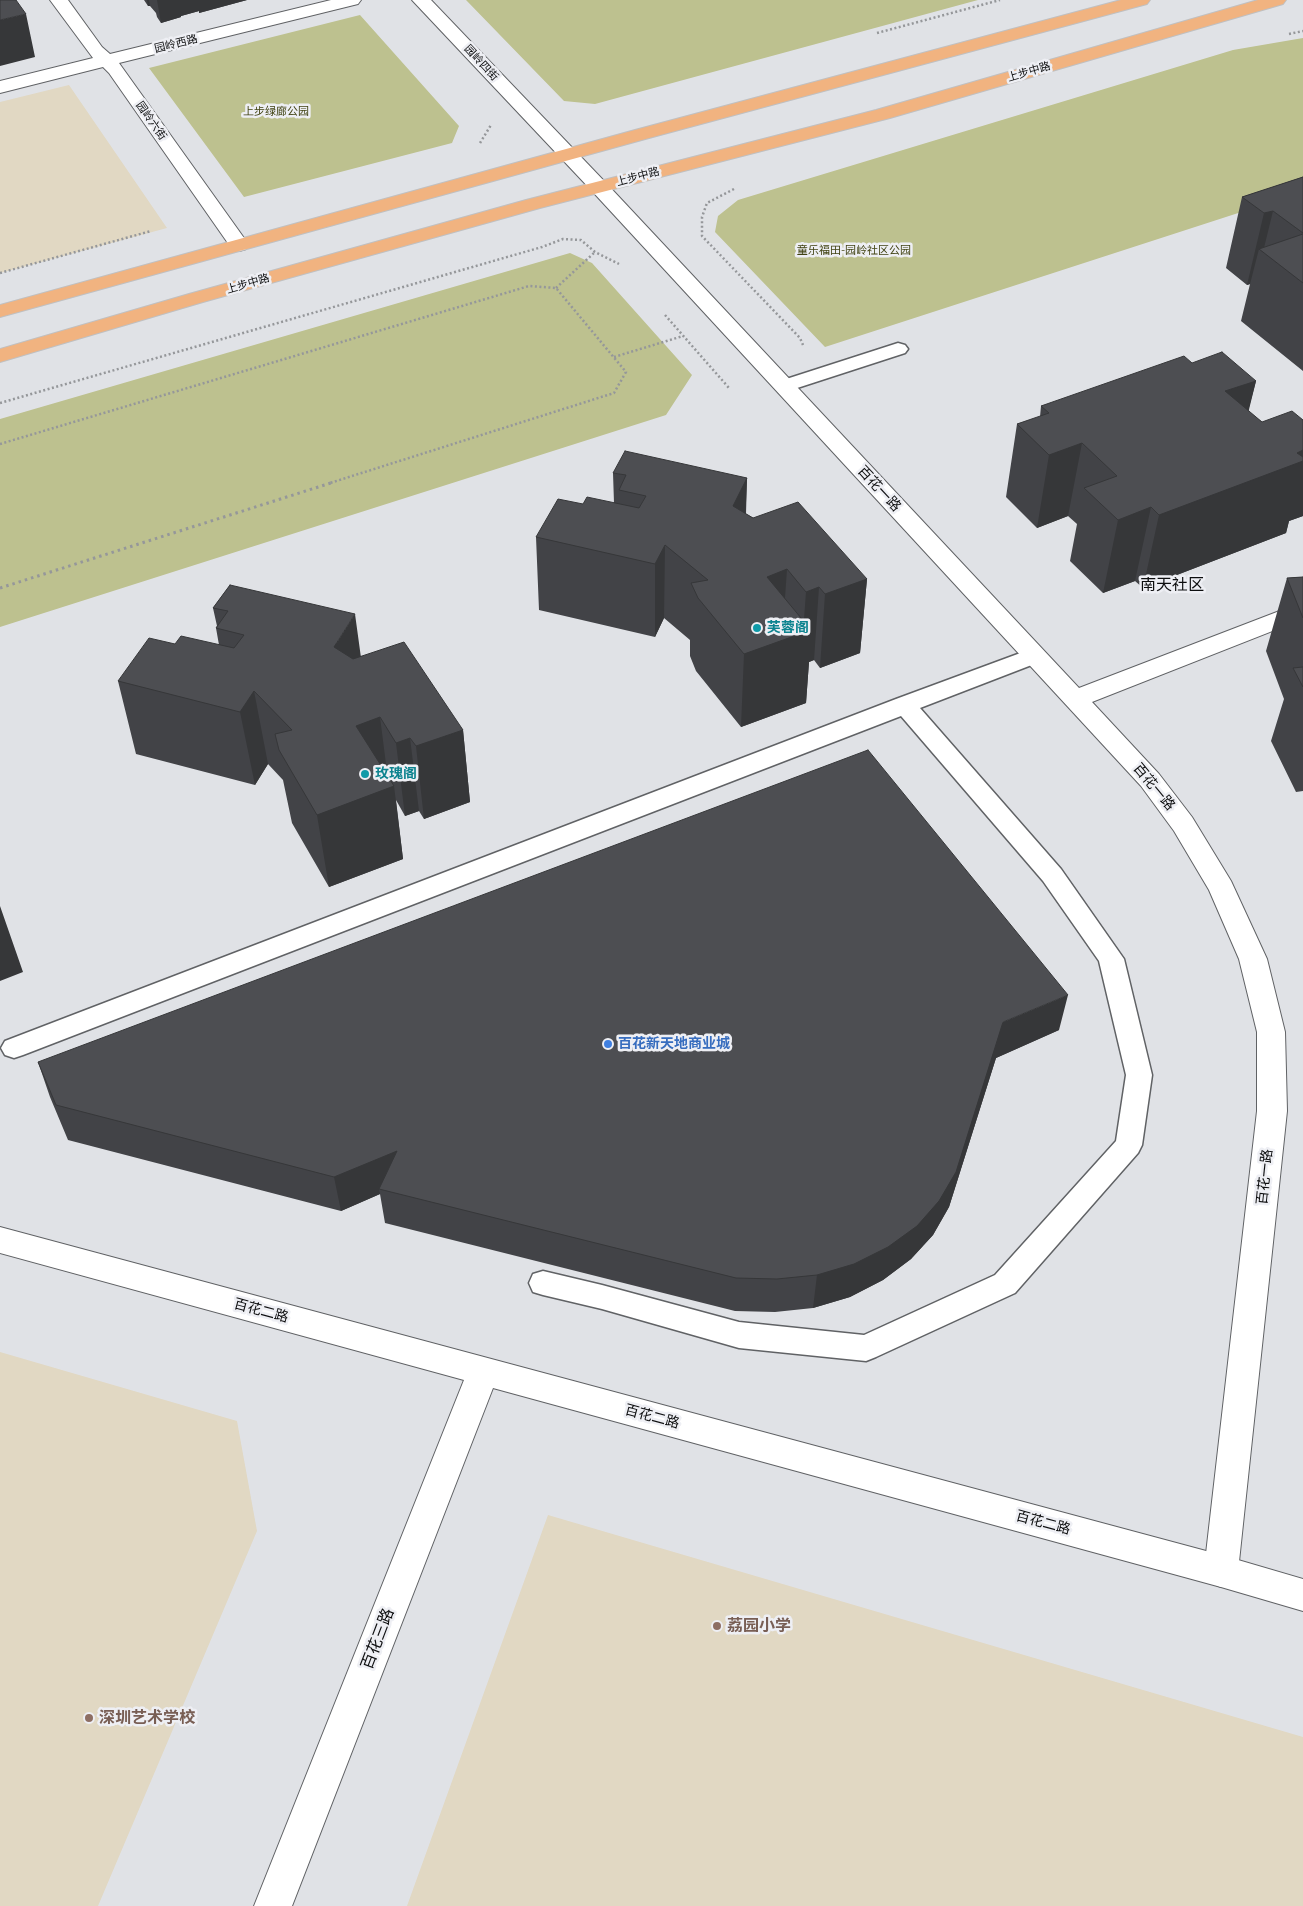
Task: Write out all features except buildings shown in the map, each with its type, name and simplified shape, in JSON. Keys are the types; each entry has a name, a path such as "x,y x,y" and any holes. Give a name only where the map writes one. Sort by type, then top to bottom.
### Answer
{"main road":[{"path":"0,311 1141,0"},
{"name":"上步中路","path":"0,356 196,298 599,187 883,114 1277,0"}],"street":[{"name":"园岭六街","path":"59,0 96,51 115,69 239,245"},
{"name":"园岭西路","path":"0,87 352,0"},
{"name":"园岭四街","path":"421,0 568,155"},
{"name":"百花一路","path":"568,155 1150,780 1184,824 1217,880 1253,959 1270,1032 1272,1111 1221,1571"},
{"path":"1075,699 1303,610"},
{"name":"百花二路","path":"0,1240 1221,1571 1303,1595"},
{"name":"百花三路","path":"273,1906 483,1372"}],"lane":[{"path":"784,386 898,349"},
{"path":"14,1048 1034,656"},
{"path":"542,1283 602,1297 739,1335 866,1348 1005,1284 1129,1145 1139,1075 1111,959 1052,875 904,705"}],"path":[{"path":"707,203 702,217 702,236 800,338 804,348"},
{"path":"0,273 158,230"},
{"path":"0,403 542,247 563,239 581,240 595,252 620,265"},
{"path":"556,288 595,252"},
{"path":"0,444 529,286 556,288 626,372 614,393 0,588"},
{"path":"664,314 729,388"},
{"path":"614,357 683,336"}],"shaded area":[{"path":"69,85 167,228 0,273 0,102"},
{"name":"深圳艺术学校","path":"0,1352 237,1421 257,1531 98,1906 0,1906"},
{"name":"荔园小学","path":"548,1515 1303,1737 1303,1906 407,1906"}],"green space":[{"path":"466,0 978,0 595,104 564,101"},
{"name":"上步绿廊公园","path":"360,15 459,126 452,143 244,197 149,68"},
{"name":"童乐福田-园岭社区公园","path":"1303,38 1303,192 825,347 715,232 718,216 738,200 1233,50"},
{"path":"570,253 592,263 692,375 666,415 0,627 0,419"}],"place":[{"name":"芙蓉阁","path":"757,628"},
{"name":"玫瑰阁","path":"365,774"},
{"name":"百花新天地商业城","path":"608,1044"},
{"name":"荔园小学","path":"717,1626"},
{"name":"深圳艺术学校","path":"89,1718"}],"district":[{"name":"南天社区","path":"1172,585"}]}
